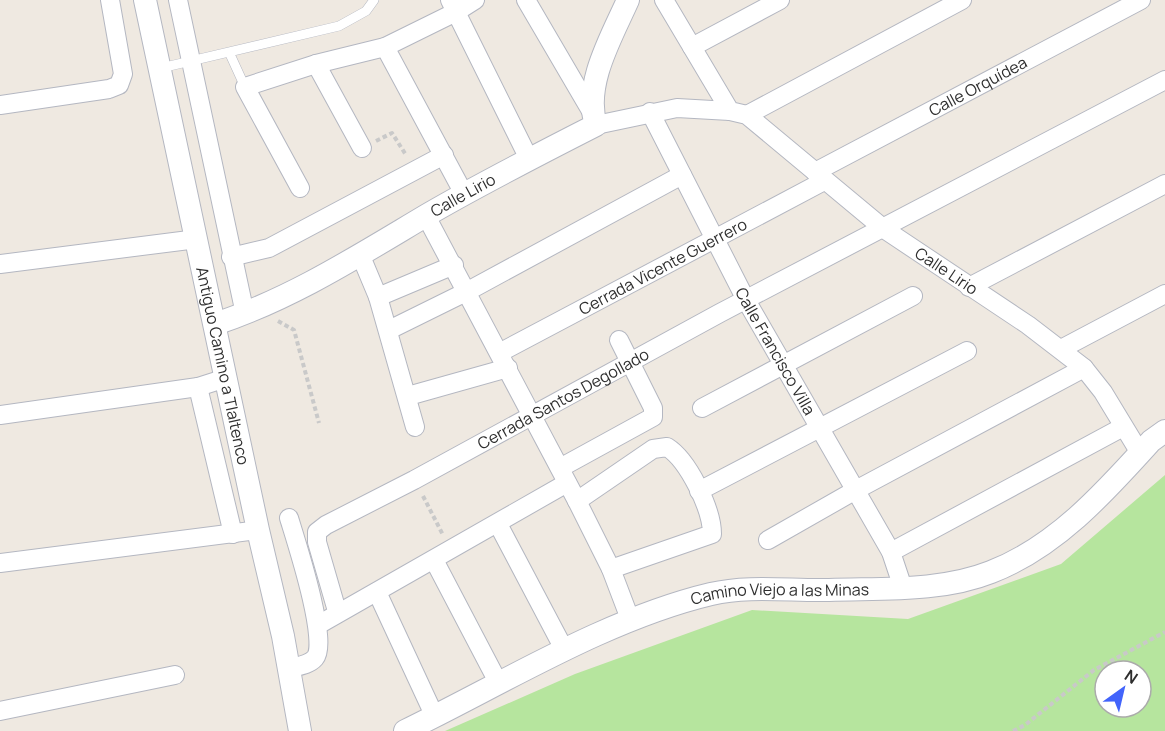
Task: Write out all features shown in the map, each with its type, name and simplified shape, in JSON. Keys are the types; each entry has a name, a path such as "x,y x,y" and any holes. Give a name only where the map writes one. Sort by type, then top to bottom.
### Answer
{"street":[{"path":"0,105 109,89 119,85 123,75 110,0"},
{"name":"Antiguo Camino a Tlaltenco","path":"145,0 258,530 290,668 300,731"},
{"path":"178,0 245,314"},
{"path":"300,188 245,87 316,64 385,47 453,6 475,0"},
{"path":"525,0 594,118"},
{"path":"594,118 593,92 599,71 628,0"},
{"name":"Calle Lirio","path":"664,0 692,47 738,113 884,230 1061,349 1084,368 1103,392 1140,453"},
{"path":"692,47 780,0"},
{"path":"738,113 962,0"},
{"name":"Calle Orquídea","path":"819,177 1141,0"},
{"path":"453,6 529,159"},
{"path":"385,47 464,194"},
{"path":"316,64 362,148"},
{"name":"Cerrada Santos Degollado","path":"337,611 317,542 317,532 326,525 414,480 746,300 884,230 1165,80"},
{"name":"Calle Lirio","path":"215,324 245,314 304,287 529,159 594,118 677,108 738,113"},
{"name":"Calle Francisco Villa","path":"650,112 746,300 891,552 903,588"},
{"path":"231,257 269,248 444,155"},
{"path":"389,330 468,291 682,175"},
{"name":"Cerrada Vicente Guerrero","path":"408,396 504,360 819,177"},
{"path":"969,287 1165,184"},
{"path":"426,216 468,291 577,501 611,569 630,619"},
{"path":"0,264 197,239"},
{"path":"360,254 389,330 415,427"},
{"path":"378,297 454,265"},
{"path":"1061,349 1165,294"},
{"path":"702,408 913,296"},
{"path":"318,625 337,611 377,592 498,524 563,476 653,417 653,408 632,361 619,340"},
{"path":"699,491 967,351"},
{"path":"768,540 854,491 1084,368"},
{"path":"0,415 198,387 226,378"},
{"path":"198,387 233,534"},
{"path":"891,552 1123,427"},
{"name":"Camino Viejo a las Minas","path":"405,731 630,619 712,594 750,589 903,588 947,583 990,572 1031,551 1071,523 1165,431"},
{"path":"577,501 653,449 667,447 677,453 699,491 712,522 712,534 611,569"},
{"path":"289,518 318,625 320,644 317,657 308,663 290,668"},
{"path":"498,524 565,651"},
{"path":"0,563 258,530"},
{"path":"434,560 499,684"},
{"path":"377,592 435,717"},
{"path":"0,711 175,675"}],"lane":[{"path":"161,68 339,26 366,11 374,0"},
{"path":"229,52 245,87"}],"path":[{"path":"362,148 392,133 416,169"},
{"path":"245,314 280,321 294,330 319,423"},
{"path":"414,480 451,551"},
{"path":"1013,731 1025,725 1094,670 1165,632"}],"green space":[{"path":"1165,475 1165,731 445,731 575,674 752,610 908,619 1061,564"}]}
